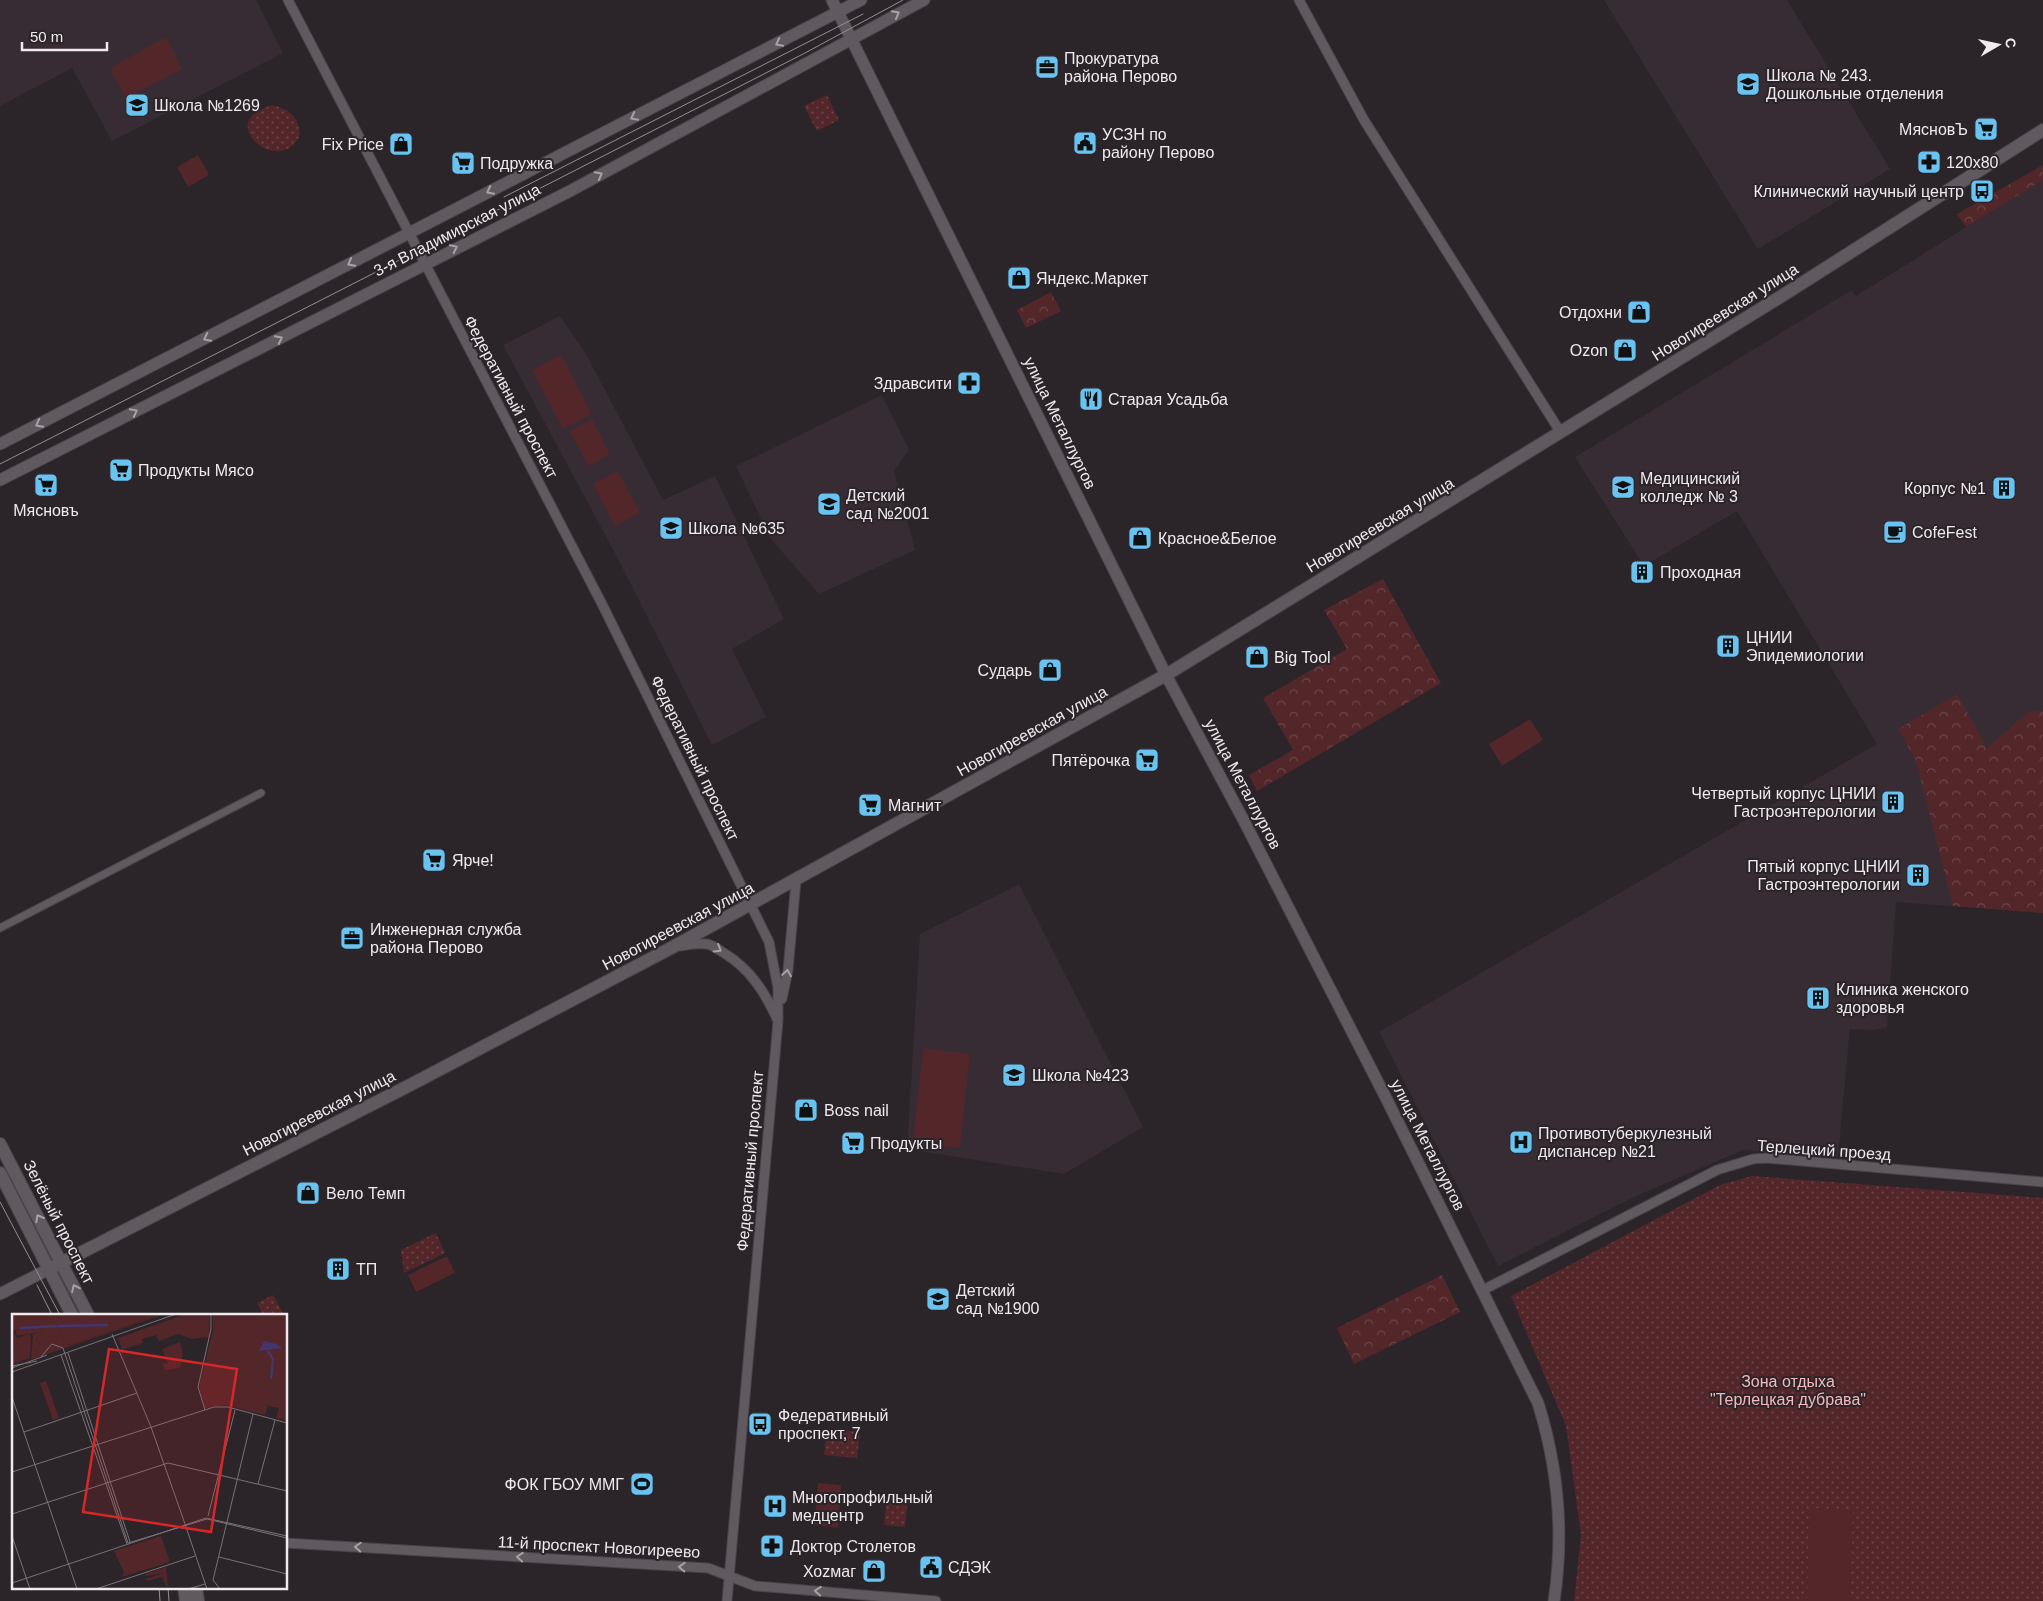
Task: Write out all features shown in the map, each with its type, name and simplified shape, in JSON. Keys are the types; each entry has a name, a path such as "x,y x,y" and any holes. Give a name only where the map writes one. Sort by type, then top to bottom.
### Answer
{"main road":[{"name":"Новогиреевская улица","path":"48,1269 412,1084 752,905 1166,675 1560,433 2043,130"},
{"name":"Зелёный проспект","path":"0,1144 88,1314"},
{"name":"Зелёный проспект","path":"0,1173 71,1314"},
{"path":"184,1588 186,1601"},
{"path":"196,1588 198,1601"}],"street":[{"name":"Федеративный проспект","path":"288,0 602,604 769,942 778,988 778,1021 727,1601"},
{"name":"улица Металлургов","path":"832,0 1166,675 1244,821 1483,1290 1538,1404 1550,1445 1555,1479 1559,1564 1554,1601"},
{"name":"3-я Владимирская улица","path":"0,444 861,0"},
{"name":"3-я Владимирская улица","path":"0,480 595,177 924,0"},
{"path":"1299,0 1364,120 1560,433"},
{"path":"0,928 261,793"},
{"path":"778,1021 788,970 796,881"},
{"path":"671,948 694,943 710,944 729,956 747,970 767,996 778,1021"},
{"name":"Терлецкий проезд","path":"1483,1290 1717,1170 1753,1159 1850,1164 2043,1182"},
{"name":"Новогиреевская улица","path":"0,1294 48,1269"},
{"name":"11-й проспект Новогиреево","path":"288,1543 708,1568 755,1586 936,1601"}],"shaded area":[{"name":"Школа №1269","path":"0,0 256,0 283,53 112,141 72,68 0,106"},
{"name":"Школа № 243. Дошкольные отделения","path":"1604,0 1787,0 1890,169 1758,249"},
{"path":"2043,179 2043,913 1896,902 1887,1027 1875,1030 1850,1029 1838,1157 1743,1150 1634,1197 1498,1266 1379,1032 1877,744 1737,511 1644,566 1575,457 1852,290 1856,296"},
{"name":"Школа №635","path":"560,316 585,352 663,500 715,476 784,619 732,649 766,717 712,745 616,555 503,345"},
{"name":"Детский сад №2001","path":"882,395 909,450 894,471 915,550 819,594 770,538 736,466"},
{"name":"Школа №423","path":"1019,884 1143,1127 1064,1174 907,1149 920,934"}],"green space":[{"path":"166,37 182,69 126,98 110,68"},
{"path":"827,95 839,120 817,131 804,106"},
{"path":"271,105 288,111 298,124 299,137 291,147 281,151 261,146 248,131 248,122 254,114"},
{"path":"198,155 209,175 188,187 177,167"},
{"path":"2043,165 2043,180 1966,227 1957,214"},
{"path":"1051,292 1061,311 1026,328 1017,310"},
{"path":"561,355 592,414 563,429 532,370"},
{"path":"592,419 610,454 588,466 570,431"},
{"path":"618,471 640,513 615,526 593,484"},
{"path":"1383,579 1441,683 1257,791 1249,775 1293,750 1263,698 1347,649 1324,610"},
{"path":"1957,694 1987,748 2028,712 2043,711 2043,913 1953,906 1916,761 1898,729"},
{"path":"1530,719 1543,740 1502,766 1489,744"},
{"path":"923,1048 970,1054 960,1148 913,1143"},
{"name":"Зона отдыха \"Терлецкая дубрава\"","path":"1752,1176 2043,1198 2043,1601 1574,1601 1581,1534 1566,1426 1511,1296 1720,1185"},
{"path":"436,1233 445,1253 404,1273 401,1250"},
{"path":"447,1256 455,1273 416,1292 408,1275"},
{"path":"1442,1275 1460,1312 1354,1364 1337,1328"},
{"path":"273,1295 283,1314 262,1314 257,1303"},
{"path":"827,1429 860,1432 857,1458 824,1455"},
{"path":"818,1483 841,1485 838,1528 814,1525"},
{"path":"887,1495 908,1497 905,1527 884,1525"},
{"path":"1809,1508 1853,1510 1850,1601 1807,1601"}],"tram line":[{"path":"0,464 805,53 903,0"},
{"path":"504,197 863,14"},
{"path":"0,1202 59,1314"},
{"path":"37,1285 52,1314"},
{"path":"159,1588 160,1601"},
{"path":"168,1588 169,1601"}],"place":[{"name":"Прокуратура района Перово","path":"1047,67"},
{"name":"Школа № 243. Дошкольные отделения","path":"1748,84"},
{"name":"Школа №1269","path":"137,105"},
{"name":"МясновЪ","path":"1986,129"},
{"name":"УСЗН по району Перово","path":"1085,143"},
{"name":"Fix Price","path":"401,144"},
{"name":"120x80","path":"1929,162"},
{"name":"Подружка","path":"463,163"},
{"name":"Клинический научный центр","path":"1982,191"},
{"name":"Яндекс.Маркет","path":"1019,278"},
{"name":"Отдохни","path":"1639,312"},
{"name":"Ozon","path":"1625,350"},
{"name":"Здравсити","path":"969,383"},
{"name":"Старая Усадьба","path":"1091,399"},
{"name":"Продукты Мясо","path":"121,470"},
{"name":"Мясновъ","path":"46,485"},
{"name":"Медицинский колледж № 3","path":"1623,487"},
{"name":"Корпус №1","path":"2004,488"},
{"name":"Детский сад №2001","path":"829,504"},
{"name":"Школа №635","path":"671,528"},
{"name":"CofeFest","path":"1895,532"},
{"name":"Красное&Белое","path":"1140,538"},
{"name":"Проходная","path":"1642,572"},
{"name":"ЦНИИ Эпидемиологии","path":"1728,646"},
{"name":"Big Tool","path":"1257,657"},
{"name":"Сударь","path":"1050,670"},
{"name":"Пятёрочка","path":"1147,760"},
{"name":"Четвертый корпус ЦНИИ Гастроэнтерологии","path":"1893,802"},
{"name":"Магнит","path":"870,805"},
{"name":"Ярче!","path":"434,860"},
{"name":"Пятый корпус ЦНИИ Гастроэнтерологии","path":"1918,875"},
{"name":"Инженерная служба района Перово","path":"352,938"},
{"name":"Клиника женского здоровья","path":"1818,998"},
{"name":"Школа №423","path":"1014,1075"},
{"name":"Boss nail","path":"806,1110"},
{"name":"Противотуберкулезный диспансер №21","path":"1521,1142"},
{"name":"Продукты","path":"853,1143"},
{"name":"Вело Темп","path":"308,1193"},
{"name":"ТП","path":"338,1269"},
{"name":"Детский сад №1900","path":"938,1299"},
{"name":"Федеративный проспект, 7","path":"760,1424"},
{"name":"ФОК ГБОУ ММГ","path":"642,1484"},
{"name":"Многопрофильный медцентр","path":"775,1506"},
{"name":"Доктор Столетов","path":"772,1546"},
{"name":"СДЭК","path":"931,1567"},
{"name":"Хоzмаг","path":"874,1571"}]}
